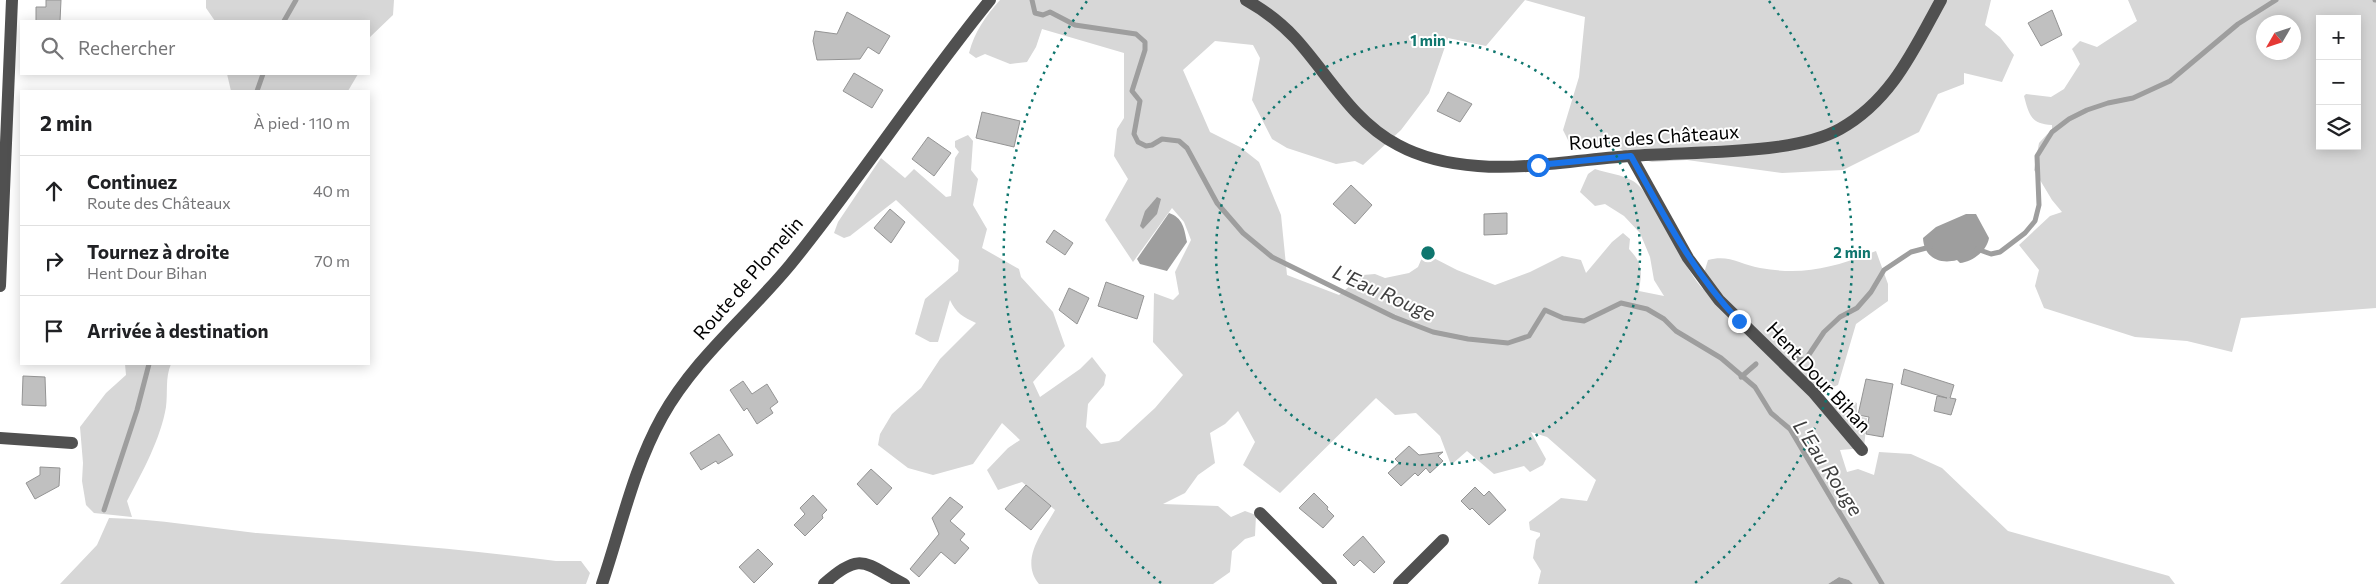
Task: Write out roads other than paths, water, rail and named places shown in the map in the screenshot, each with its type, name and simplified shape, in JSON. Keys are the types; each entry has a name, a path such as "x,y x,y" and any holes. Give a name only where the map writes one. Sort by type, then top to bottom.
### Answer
{"street":[{"path":"0,286 4,56 12,0"},
{"name":"Route de Plomelin","path":"602,584 636,476 652,436 676,393 706,354 791,263 990,0"},
{"name":"Route des Châteaux","path":"1246,0 1275,19 1293,36 1331,84 1370,126 1390,141 1421,156 1460,164 1500,167 1762,148 1797,143 1838,130 1858,118 1881,99 1912,54 1941,0"},
{"name":"Hent Dour Bihan","path":"1631,156 1688,258 1719,300 1813,392 1862,450"},
{"path":"0,438 72,443"},
{"path":"1260,513 1331,584"},
{"path":"1399,584 1443,540"},
{"path":"824,584 843,568 861,563 874,565 904,584"}],"waterway":[{"path":"285,20 296,0"},
{"name":"L'Eau Rouge","path":"1032,0 1035,13 1043,15 1050,12 1075,25 1136,34 1145,42 1145,50 1132,91 1140,101 1134,134 1138,142 1146,146 1162,139 1179,141 1187,148 1217,203 1243,233 1272,257 1394,317 1433,332 1468,339 1508,343 1529,336 1545,310 1563,318 1584,321 1621,303 1647,309 1664,319 1676,331 1721,358 1755,387 1771,413 1790,429 1882,584"},
{"path":"1977,249 1991,254 2000,252 2025,233 2035,221 2039,205 2037,156 2052,132 2069,119 2087,110 2133,98 2170,81 2238,24 2276,0"},
{"path":"257,90 263,75"},
{"path":"1790,346 1798,360 1806,359 1824,332 1840,317 1857,308 1871,292 1884,270 1911,252 1930,247"},
{"path":"1741,377 1756,364"},
{"path":"104,510 137,410 149,365"}]}
